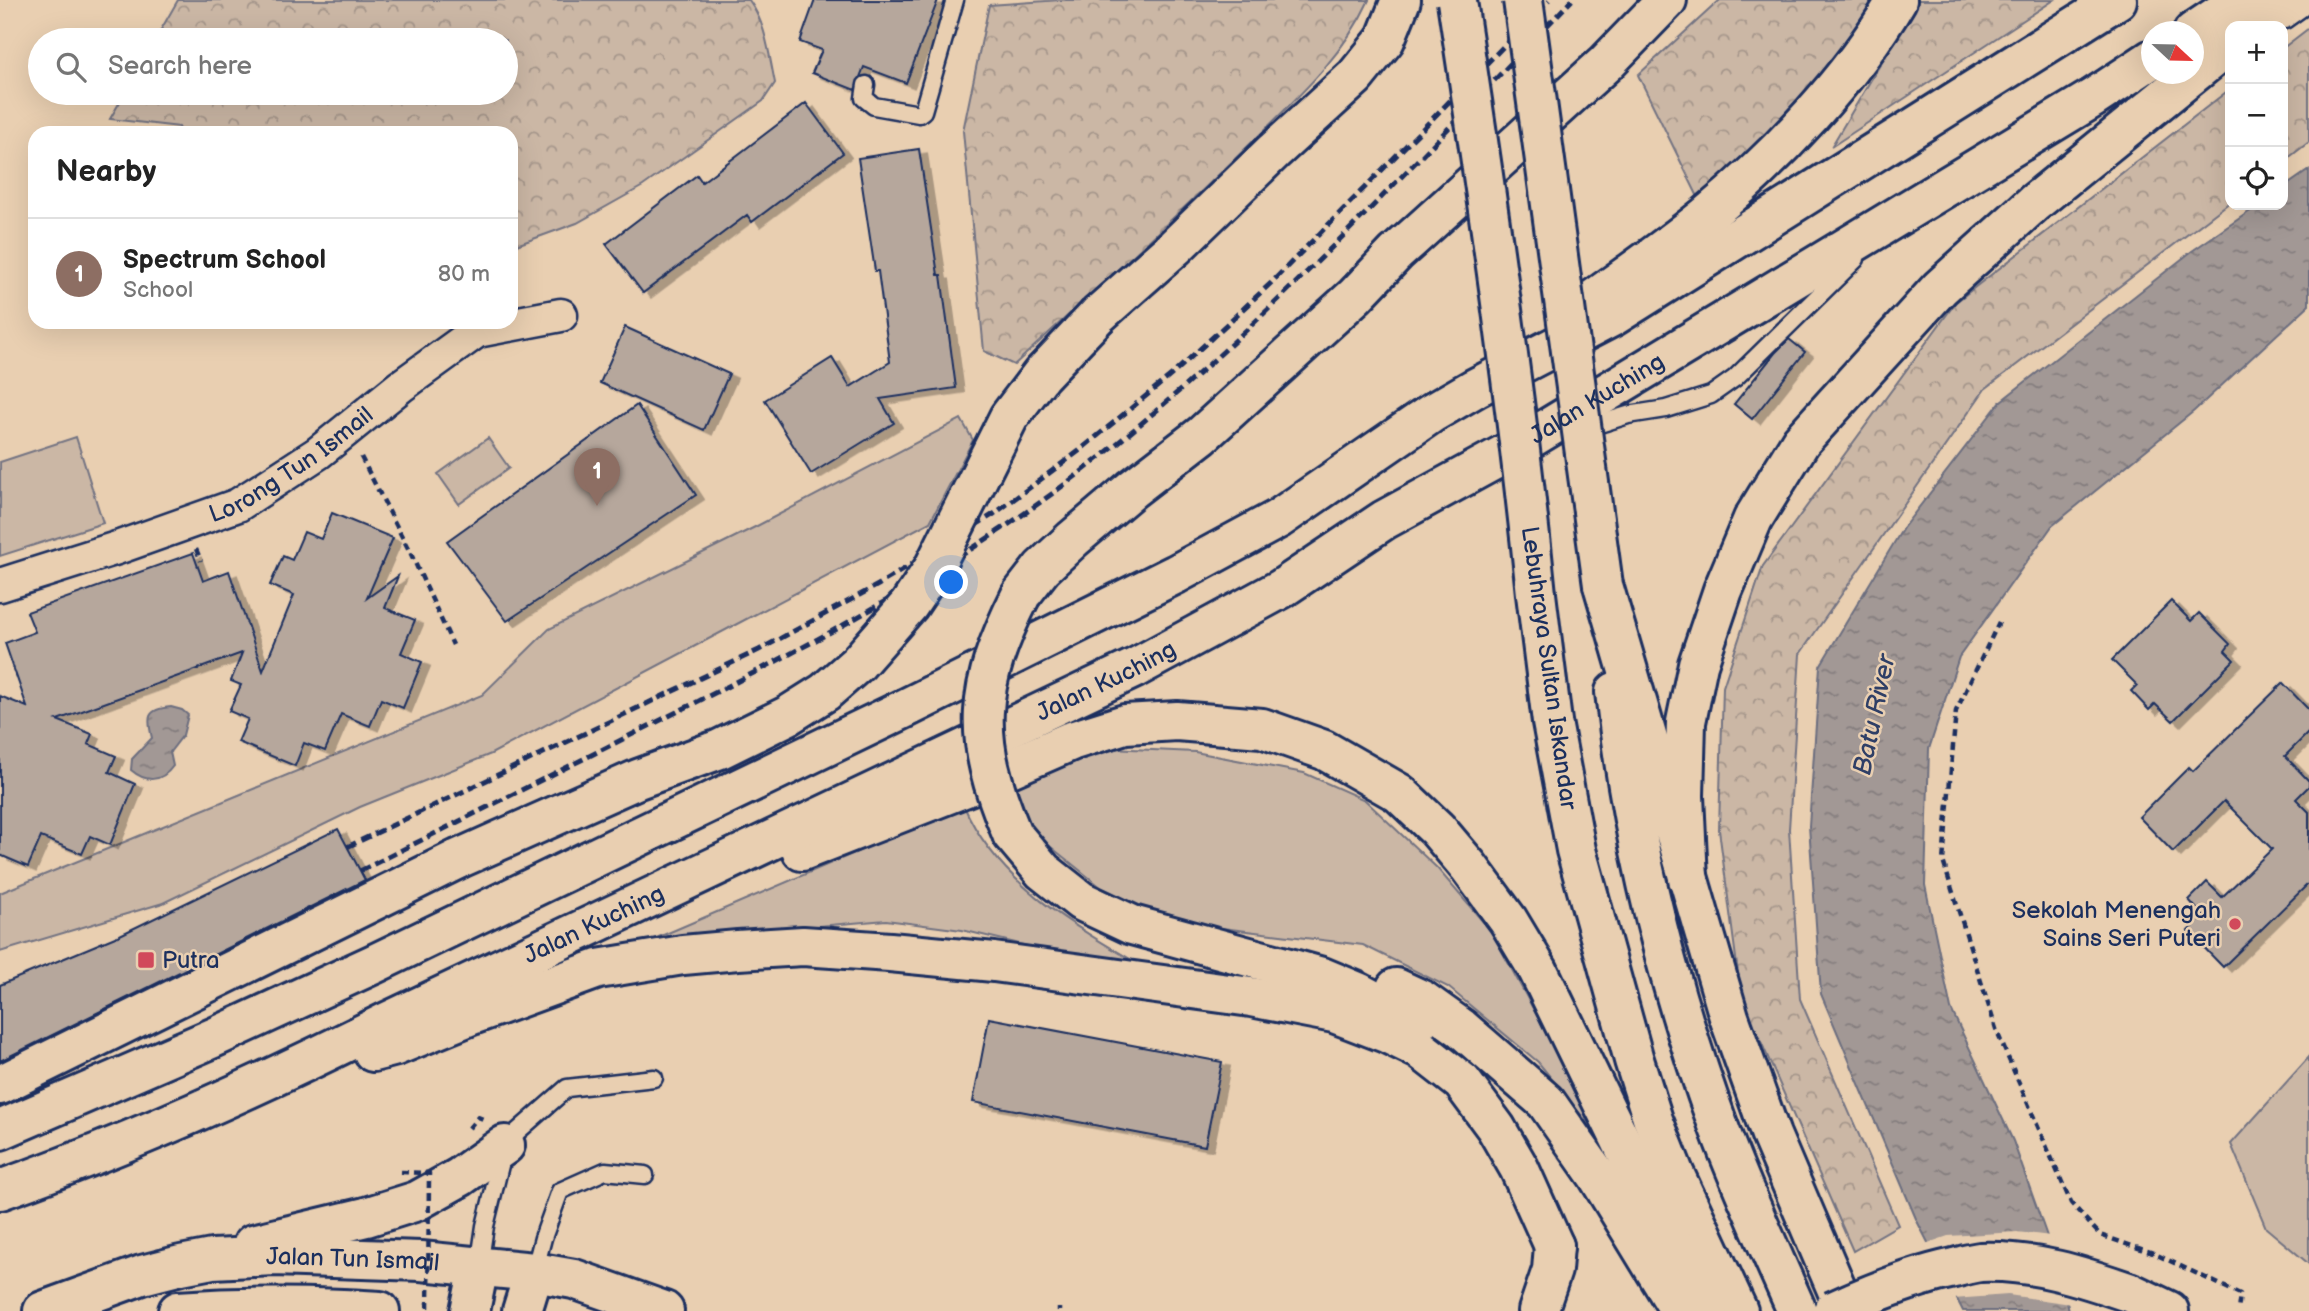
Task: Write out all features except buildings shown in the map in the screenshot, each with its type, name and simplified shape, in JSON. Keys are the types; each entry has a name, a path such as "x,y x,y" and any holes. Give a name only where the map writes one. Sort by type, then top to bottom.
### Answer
{"main road":[{"path":"0,1085 458,859 639,779 720,749 787,716 825,692 858,663 909,605 933,569 1009,417 1041,375 1098,316 1355,77 1385,40 1401,0"},
{"name":"Lebuhraya Sultan Iskandar","path":"1457,0 1522,454 1552,722 1576,850 1653,1120 1738,1311"},
{"path":"1523,0 1630,803 1672,982 1718,1124 1746,1196 1797,1311"},
{"path":"1538,1311 1552,1270 1554,1246 1556,1216 1547,1179 1532,1137 1478,1069 1432,1033 1358,992 1322,977 1132,925 1082,901 1043,871 1012,834 997,799 984,743 983,703 993,659 1021,595 1041,568 1251,391 1355,296 1396,253 1606,63 1667,0"},
{"path":"1475,388 1706,215 1746,179 1776,151 1832,90 1877,34 1897,0"},
{"path":"0,1130 213,1038 387,958 1176,575 1278,519 1432,413 1612,317 2117,0"},
{"path":"2204,25 2241,0"},
{"path":"2258,21 2284,0"},
{"path":"1688,879 1684,796 1686,722 1698,664 1723,590 1753,519 1801,441 1940,288 2034,203 2225,48"},
{"name":"Jalan Kuching","path":"0,1190 80,1162 276,1078 387,1022 1135,668 1281,589 1384,520 1505,454 2093,98 2141,66"},
{"path":"1603,585 1729,1017 1762,1109 1846,1311"},
{"path":"577,932 612,930 971,785 1071,741 1125,724 1177,721 1262,728 1324,750 1399,793 1437,829 1469,867 1508,920 1538,970 1647,1194 1708,1311"},
{"path":"276,1078 396,1046 472,1015 598,970 683,955 803,946 994,962 1251,997 1334,1013 1386,1032 1421,1050 1462,1082 1496,1128 1520,1168 1554,1246"},
{"path":"1210,947 1292,957 1339,967 1422,1000 1461,1028 1546,1102 1597,1175 1680,1311"},
{"path":"185,1290 262,1240 366,1217 417,1201 460,1177 505,1144"},
{"name":"Jalan Tun Ismail","path":"185,1290 274,1256 421,1261 534,1272 574,1279 664,1311"},
{"path":"1833,1311 1889,1287 1978,1262 2046,1267 2075,1274 2131,1293 2169,1311"},
{"path":"470,1311 479,1267"},
{"path":"522,1311 534,1272"},
{"name":"Jalan Tun Ismail","path":"43,1311 142,1275 233,1309 322,1308 380,1311"}],"street":[{"name":"Lorong Tun Ismail","path":"518,323 561,315"},
{"name":"Lorong Tun Ismail","path":"0,585 219,514 256,495 318,453 401,386 477,331 488,329"}],"lane":[{"path":"866,85 864,98 874,106 919,114 923,111 955,0"},
{"path":"2283,21 2309,3"},
{"path":"2126,130 2225,61"},
{"path":"1505,454 1628,415 1666,409 1711,395 1735,378 1903,213"},
{"path":"479,1267 485,1226 505,1144 567,1088 654,1078"},
{"path":"534,1272 560,1191 605,1171 645,1175"}],"path":[{"path":"343,433 360,455 384,500 453,645"},
{"path":"1998,622 1956,711 1943,860 1997,1032 2071,1203 2100,1235 2152,1254 2240,1294 2238,1311"},
{"path":"401,1172 429,1173 429,1311"}],"green space":[{"path":"178,0 749,0 763,29 775,83 763,101 643,186 577,223 518,244 518,126 170,126 110,119 118,105 518,105 518,28 162,28"},
{"path":"1060,0 1369,0 1344,43 1313,81 1187,205 1014,365 984,351 963,131 989,5"},
{"path":"1720,0 1874,0 1872,7 1794,108 1701,203 1638,75"},
{"path":"1915,0 2054,0 1831,147 1881,63"},
{"path":"2309,28 2309,142 2288,158 2288,84 2288,44"},
{"path":"2225,93 2225,206 1985,389 1800,654 1789,829 1800,999 1898,1225 1853,1251 1741,996 1719,830 1723,687 1763,566 1956,302"},
{"path":"961,419 973,440 930,522 491,754 360,807 163,903 0,952 0,893 482,695 549,629 757,526"},
{"path":"76,437 103,523 0,556 0,462"},
{"path":"488,438 509,468 459,504 438,474"},
{"path":"1110,748 1195,752 1304,773 1365,800 1437,868 1491,931 1609,1149 1538,1062 1448,987 1363,945 1172,922 1102,888 1041,839 1004,790 1061,754"},
{"path":"964,806 979,834 1019,882 1070,922 1151,971 1073,957 962,930 886,920 752,932 626,951"},
{"path":"2309,1057 2309,1264 2266,1228 2231,1144"}],"water":[{"name":"Batu River","path":"2309,170 2309,305 2194,411 2052,526 1959,657 1929,749 1925,885 1951,1009 2013,1141 2059,1270 2069,1311 1963,1311 1917,1221 1821,994 1809,826 1820,666 1903,528 2001,401 2192,251 2252,210 2288,210 2288,185"},
{"path":"171,707 188,715 183,735 170,752 173,766 158,778 142,777 131,770 132,759 152,738 149,720 153,712"}],"pier":[{"path":"2017,1232 2051,1236 2071,1304 2008,1295 1953,1299 1925,1244 1948,1236"}],"railway":[{"path":"347,847 759,650 878,585 994,514 1079,451 1175,372 1271,283 1549,0"},
{"path":"360,871 721,690 833,630 943,567 1049,496 1099,458 1224,351 1343,236 1572,0"}],"place":[{"name":"Spectrum School","path":"597,506"},
{"name":"Sekolah Menengah Sains Seri Puteri","path":"2235,924"},
{"name":"Putra","path":"146,960"}]}
